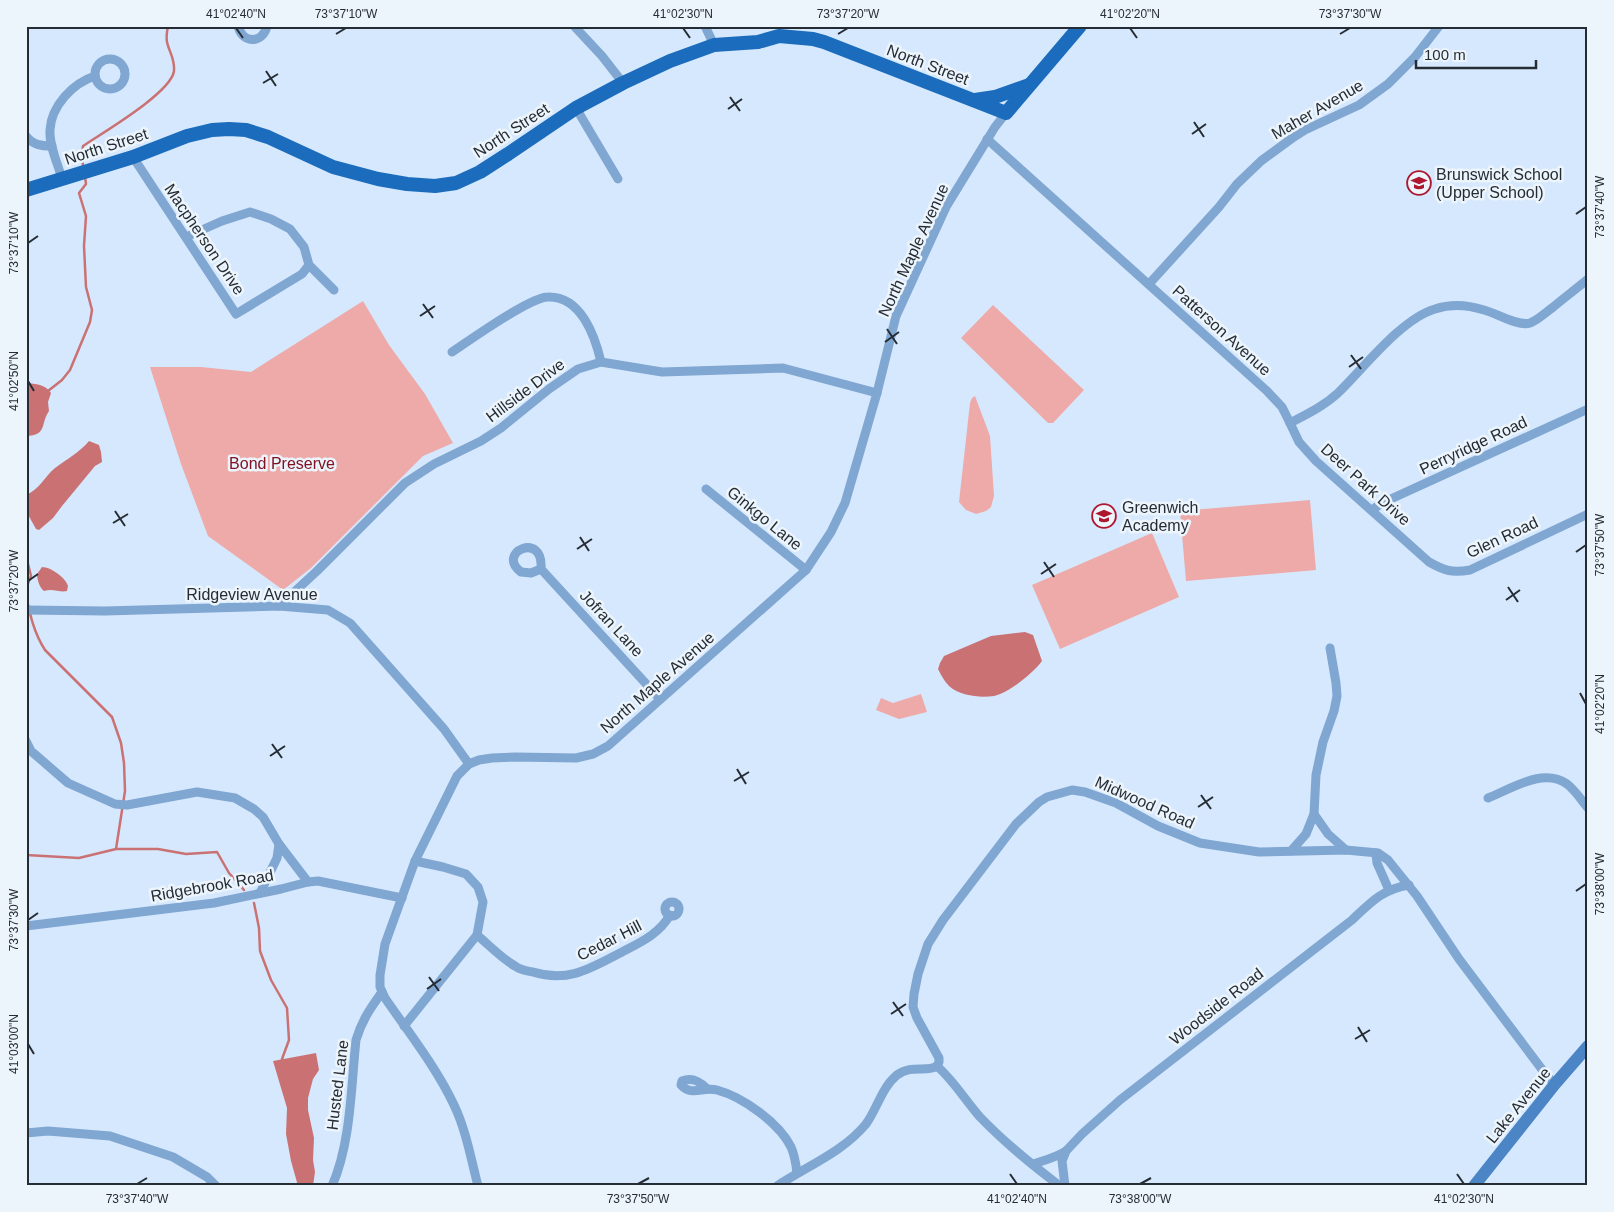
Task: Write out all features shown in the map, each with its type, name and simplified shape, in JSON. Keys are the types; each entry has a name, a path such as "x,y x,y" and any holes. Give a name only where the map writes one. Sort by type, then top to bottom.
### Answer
{"main road":[{"path":"1006,113 1080,26"},
{"name":"North Street","path":"26,190 212,130 246,130 268,137 333,166 378,179 434,186 456,183 480,172 576,108 670,61 714,45 758,42 779,36 813,39 1006,113"},
{"path":"973,100 995,97 1032,84"},
{"name":"Lake Avenue","path":"1474,1186 1555,1084 1588,1046"}],"street":[{"path":"238,26 240,34 250,40 256,40 261,37 265,33 267,26"},
{"path":"574,26 602,56 623,83"},
{"path":"705,26 714,45"},
{"name":"Maher Avenue","path":"1149,284 1219,207 1237,184 1261,161 1305,130 1359,105 1388,84 1415,58 1439,26"},
{"path":"62,179 52,146 50,128 61,102 71,90 95,76"},
{"path":"576,108 618,179"},
{"name":"North Maple Avenue","path":"469,764 492,758 576,758 593,754 608,746 806,570 831,532 845,503 877,393 896,316 946,207 987,139 1006,113"},
{"path":"26,136 30,142 38,145 52,146"},
{"name":"Patterson Avenue","path":"987,139 1267,391 1282,408 1290,423"},
{"name":"Macpherson Drive","path":"133,157 236,314 302,274 309,265"},
{"path":"186,237 222,221 250,212 271,219 290,229 304,247 309,265 334,290"},
{"path":"1290,423 1323,406 1399,331 1412,321 1436,308 1448,306 1472,307 1500,315 1511,321 1526,324 1538,318 1588,279"},
{"path":"452,352 530,302 547,296 564,300 580,312 596,341 601,362"},
{"name":"Hillside Drive","path":"279,606 405,483 434,464 481,441 501,428 549,388 578,369 601,362 662,372 783,368 877,393"},
{"name":"Perryridge Road","path":"1372,510 1382,503 1588,409"},
{"name":"Deer Park Drive","path":"1290,423 1299,442 1316,461 1429,562"},
{"name":"Ginkgo Lane","path":"706,489 806,570"},
{"name":"Glen Road","path":"1429,562 1447,571 1470,570 1588,514"},
{"name":"Jofran Lane","path":"541,569 660,699"},
{"name":"Ridgeview Avenue","path":"30,610 105,611 279,606 328,610 350,623 444,729 469,764"},
{"path":"1291,851 1310,828 1314,814 1316,775 1323,742 1337,696 1330,648"},
{"path":"26,741 31,751 68,784 115,804 127,805 197,792 234,798 254,808 308,882"},
{"path":"469,764 458,776 415,861 385,944 380,975 382,992 433,1067 454,1105 478,1186"},
{"path":"1488,798 1533,779 1544,778 1562,781 1574,791 1588,808"},
{"name":"Midwood Road","path":"937,1066 940,1062 939,1058 917,1018 914,1007 914,994 921,962 928,944 943,920 1016,824 1047,797 1072,790 1084,792 1116,804 1158,826 1200,843 1259,852 1346,850 1376,853"},
{"path":"1314,814 1328,834 1346,850"},
{"path":"260,893 277,858 279,844"},
{"path":"1376,853 1388,860 1409,885 1492,1004 1555,1084"},
{"path":"1376,853 1377,863 1388,890"},
{"path":"404,1026 476,935 483,902 478,887 466,874 415,861"},
{"name":"Ridgebrook Road","path":"26,926 214,903 308,882 318,882 402,898"},
{"name":"Woodside Road","path":"1033,1164 1044,1160 1051,1160 1066,1151 1120,1100 1352,920 1376,898 1388,890 1409,885"},
{"name":"Cedar Hill","path":"476,935 516,967 541,975 575,975 652,936 664,925 670,915"},
{"name":"Husted Lane","path":"332,1186 342,1159 346,1136 358,1033 365,1014 382,992"},
{"path":"777,1186 843,1146 854,1136 866,1124 897,1075 912,1068 930,1069 937,1066 948,1076 981,1117 1019,1153 1060,1186"},
{"path":"706,1088 729,1094 771,1122 791,1148 795,1158 797,1173"},
{"path":"26,1133 48,1130 110,1136 173,1157 208,1177 216,1186"},
{"path":"1065,1186 1062,1161 1066,1151"}],"green space":[{"name":"Bond Preserve","path":"363,301 389,345 425,394 453,443 423,456 311,568 283,590 208,536 181,464 150,367 201,367 251,372"},
{"path":"993,305 1084,390 1053,423 1048,423 961,338"},
{"path":"975,396 990,436 994,496 991,507 986,511 976,514 966,510 959,502 970,403"},
{"path":"1310,500 1316,570 1186,581 1180,511"},
{"path":"1152,533 1179,597 1060,649 1032,585"},
{"path":"921,694 927,712 899,719 876,710 881,698 893,703"}],"shaded area":[{"path":"26,383 43,386 51,393 48,402 49,411 41,431 38,434 26,436"},
{"path":"89,441 99,445 102,462 95,466 53,518 39,530 36,529 26,511 26,495 35,490 51,471"},
{"path":"42,567 46,567 61,576 67,583 67,591 44,591 39,584 37,574"},
{"path":"1025,632 1033,635 1042,661 1020,682 1000,694 983,697 970,696 959,692 948,684 938,669 944,656 991,636"},
{"path":"316,1053 319,1070 313,1079 308,1098 308,1110 314,1138 313,1160 315,1172 313,1186 298,1186 286,1134 287,1108 273,1061"}],"waterway":[{"path":"83,166 83,146 149,101 170,80 174,66 167,42 168,26"},
{"path":"48,391 62,380 70,370 90,322 92,310 86,287 84,246 86,216 79,193 86,184 85,177"},
{"path":"26,556 31,576 26,588"},
{"path":"26,595 35,630 45,650 112,717 121,743 125,791 116,849"},
{"path":"26,855 79,858 116,849 158,849 186,854 217,852 229,873 244,890"},
{"path":"254,903 259,928 260,951 271,980 287,1008 289,1040 282,1059 284,1061"}],"place":[{"name":"Brunswick School (Upper School)","path":"1419,183"},
{"name":"Greenwich Academy","path":"1104,516"}]}
